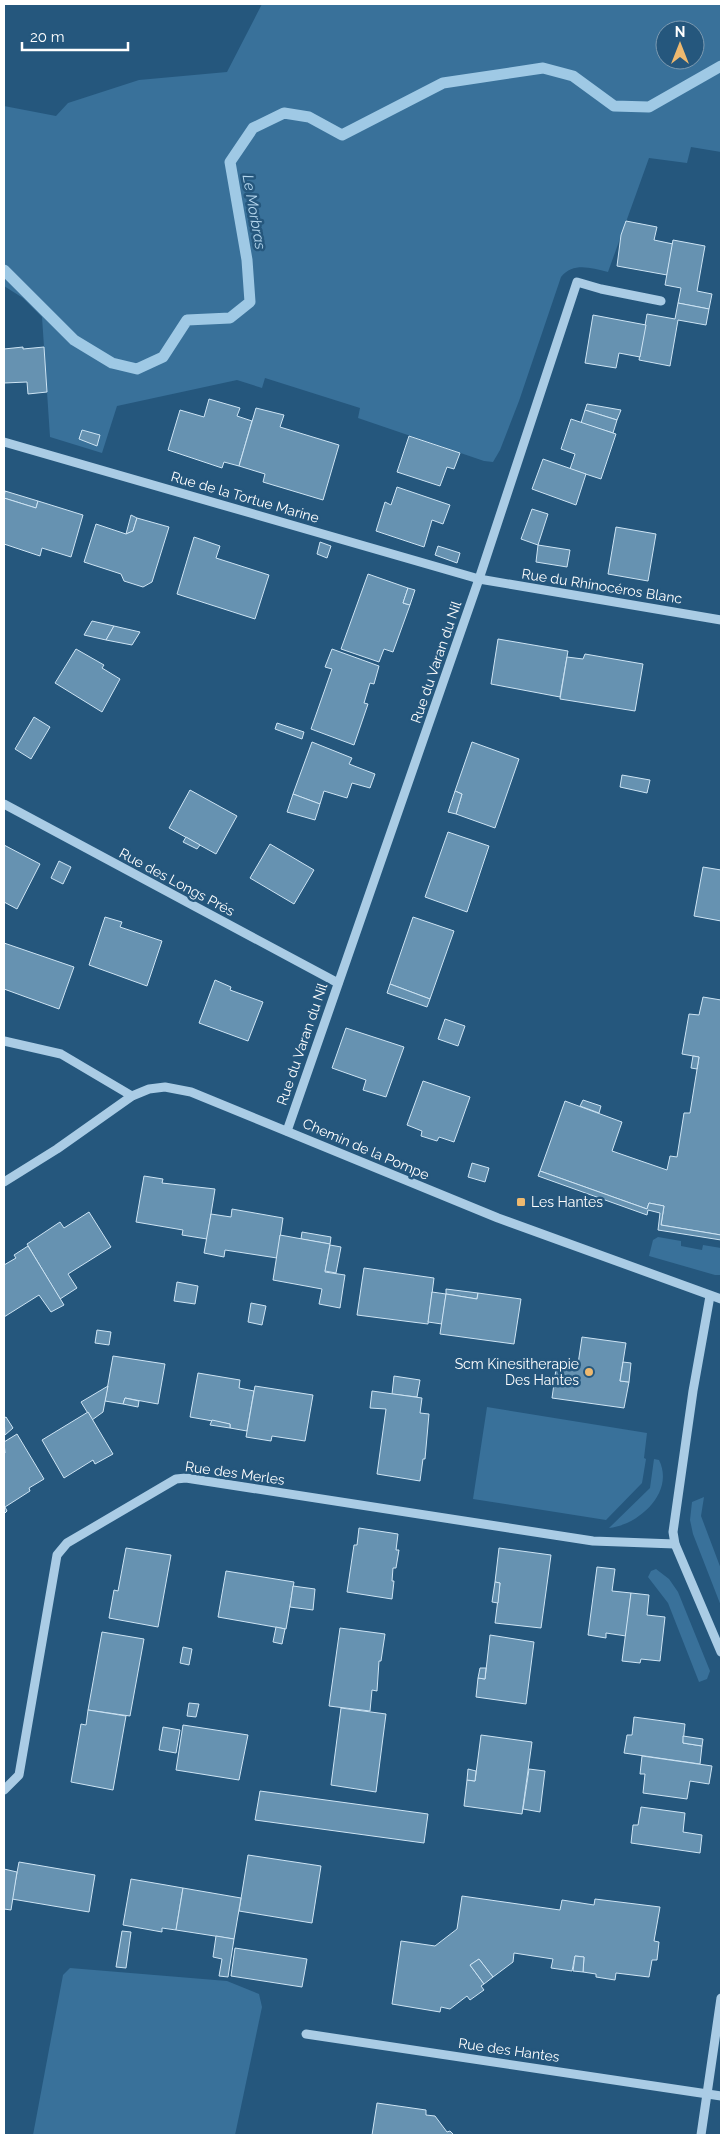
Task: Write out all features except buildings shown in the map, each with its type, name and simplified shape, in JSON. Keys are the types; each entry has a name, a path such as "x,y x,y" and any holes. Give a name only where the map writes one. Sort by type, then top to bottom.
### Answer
{"street":[{"name":"Rue du Varan du Nil","path":"287,1131 479,580 577,282 601,289 661,301"},
{"name":"Rue de la Tortue Marine","path":"4,442 479,580"},
{"name":"Rue du Rhinocéros Blanc","path":"479,580 721,620"},
{"name":"Rue des Longs Prés","path":"4,804 338,983"},
{"path":"4,1041 60,1054 132,1096"},
{"name":"Chemin de la Pompe","path":"4,1182 57,1149 132,1096 149,1089 165,1087 191,1092 498,1218 710,1296 721,1298"},
{"path":"710,1296 693,1390 673,1523 675,1544 721,1652"},
{"name":"Rue des Merles","path":"4,1790 20,1775 57,1554 67,1543 176,1479 186,1478 593,1541 675,1544"},
{"path":"701,2135 721,1998"},
{"name":"Rue des Hantes","path":"306,2034 721,2096"}],"shaded area":[{"path":"262,4 721,4 721,152 691,147 687,163 649,158 608,272 583,267 571,269 561,277 519,401 500,450 493,462 484,461 358,418 360,408 265,378 262,388 237,380 117,406 102,453 50,437 42,317 23,298 4,286 4,106 56,116 68,103 139,80 227,72"},
{"path":"658,1237 681,1241 681,1246 702,1250 703,1245 721,1248 721,1275 715,1275 649,1256 653,1240"},
{"path":"487,1407 647,1433 644,1458 646,1459 642,1483 606,1520 473,1499"},
{"path":"654,1459 659,1460 663,1472 662,1484 658,1495 642,1514 632,1521 609,1528 650,1488"},
{"path":"704,1497 701,1516 721,1569 721,1606 693,1534 690,1520 692,1502"},
{"path":"656,1569 669,1579 678,1592 710,1671 707,1679 699,1682 668,1603 648,1577 651,1571"},
{"path":"70,1968 227,1981 259,1994 262,2007 235,2135 33,2135 63,1975"}],"waterway":[{"name":"Le Morbras","path":"4,270 74,340 112,363 137,369 163,357 187,320 230,318 250,302 247,260 230,162 253,128 284,113 309,117 342,135 443,83 543,68 573,76 614,106 649,107 721,66"}],"place":[{"name":"Les Hantes","path":"521,1202"},
{"name":"Scm Kinesitherapie Des Hantes","path":"589,1372"}]}
